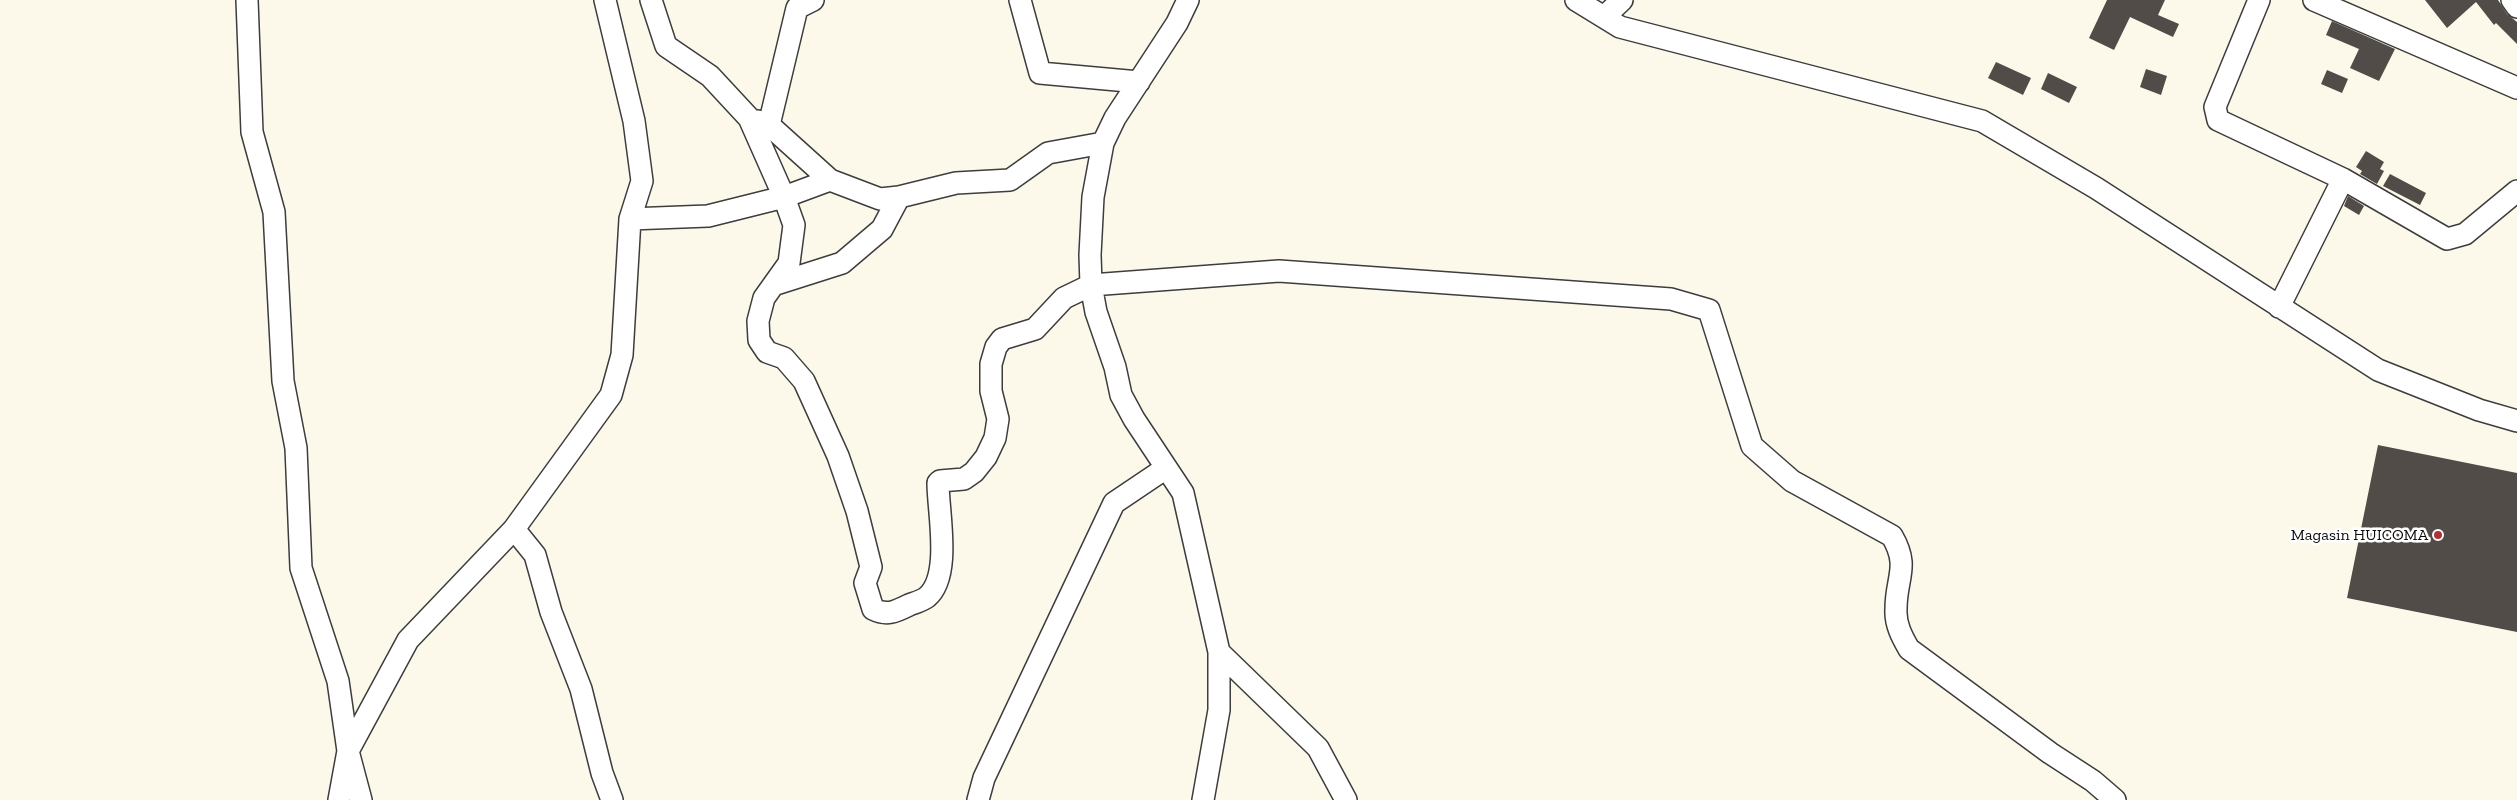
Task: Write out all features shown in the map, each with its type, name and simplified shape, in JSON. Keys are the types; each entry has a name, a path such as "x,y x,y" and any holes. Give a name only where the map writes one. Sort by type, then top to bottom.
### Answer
{"street":[{"path":"247,0 252,132 274,212 283,381 296,448 301,568 338,681 348,751 361,800"},
{"path":"339,800 348,751 408,640 514,529 611,395 622,355 630,220 642,181 634,121 605,0"},
{"path":"651,0 666,46 710,76 749,118 784,197 794,225 789,263 776,284 764,298 758,321 759,340 767,352 784,358 804,381 838,456 857,511 871,568 864,583 873,610 882,614 891,614 927,596 936,581 943,546 938,483 940,481 964,479 974,472 986,457 994,438 998,419 991,391 991,364 996,347 1002,339 1036,329 1064,298 1091,285 1279,271 1670,299 1709,310 1752,446 1792,481 1892,536 1900,550 1903,565 1896,609 1897,624 1909,649 2050,754 2092,790 2115,800"},
{"path":"769,124 797,8 813,0"},
{"path":"1020,0 1040,73 1139,82"},
{"path":"1188,0 1177,22 1103,143 1093,197 1090,255 1091,285 1096,312 1115,367 1121,395 1183,493 1219,652 1219,710 1203,800"},
{"path":"1576,0 1620,27 1982,121 2096,188 2378,370 2479,410 2517,421"},
{"path":"1604,17 1622,0"},
{"path":"2259,0 2215,107 2218,120 2343,179 2447,239 2465,234 2517,191"},
{"path":"2314,0 2517,88"},
{"path":"2512,0 2517,7"},
{"path":"749,118 769,124 830,180 880,198 899,197 956,183 1010,180 1048,153 1103,143"},
{"path":"2279,307 2343,179"},
{"path":"630,220 708,216 784,197 830,180"},
{"path":"776,284 842,263 882,228 899,197"},
{"path":"978,800 984,778 1114,503 1166,468"},
{"path":"514,529 535,555 551,612 581,689 602,773 612,800"},
{"path":"1219,652 1318,748 1346,800"}],"building":[{"path":"2107,0 2165,0 2158,15 2179,24 2173,37 2130,17 2114,50 2089,38"},
{"path":"2425,0 2498,0 2507,14 2517,22 2517,44 2496,23 2494,25 2476,2 2447,28"},
{"path":"2332,21 2395,49 2379,81 2350,68 2359,49 2326,35"},
{"path":"1996,62 2031,78 2023,95 1988,78"},
{"path":"2146,69 2167,76 2161,95 2140,87"},
{"path":"2327,70 2348,79 2342,93 2321,84"},
{"path":"2048,73 2077,87 2069,103 2041,89"},
{"path":"2366,151 2384,162 2380,169 2384,171 2377,184 2360,174 2362,171 2356,167"},
{"path":"2390,174 2426,193 2420,205 2383,186"},
{"path":"2348,196 2364,206 2359,215 2344,206"},
{"name":"Magasin HUICOMA","path":"2378,445 2517,473 2517,632 2347,598"}],"place":[{"name":"Magasin HUICOMA","path":"2438,535"}]}
